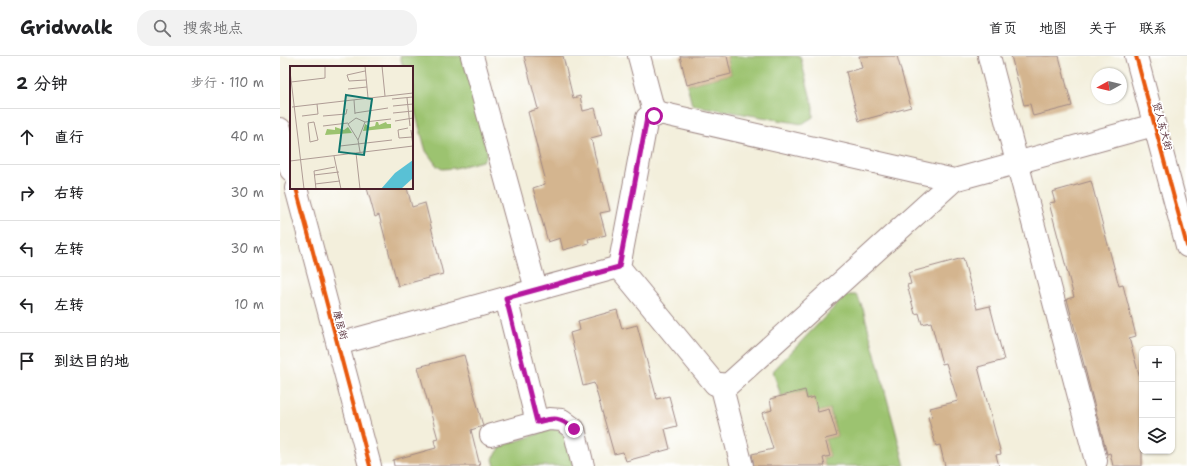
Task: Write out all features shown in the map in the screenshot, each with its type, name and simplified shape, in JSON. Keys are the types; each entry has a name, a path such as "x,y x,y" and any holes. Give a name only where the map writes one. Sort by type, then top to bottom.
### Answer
{"street":[{"path":"472,56 536,289"},
{"path":"639,56 654,116"},
{"path":"989,56 1096,461"},
{"name":"贤人东大街","path":"1136,56 1154,125 1179,186 1187,246"},
{"path":"619,267 647,118 660,113 954,180"},
{"path":"619,267 715,384 728,385 954,180 1154,125"},
{"path":"280,129 290,166"},
{"name":"康居街","path":"296,189 370,466"},
{"path":"338,344 619,267"},
{"path":"506,298 537,422"},
{"path":"721,384 742,466"},
{"path":"491,435 549,418 562,420 574,429 583,466"}],"green space":[{"path":"400,56 462,56 488,144 486,157 482,161 455,168 442,169 437,166 426,151 413,105 413,66 403,66"},
{"path":"727,56 800,56 813,107 813,117 802,124 692,105 687,85 731,74"},
{"path":"857,295 863,309 905,466 825,466 823,458 830,456 825,439 837,436 830,409 818,412 807,399 805,390 781,396 773,371 845,296"},
{"path":"556,428 566,439 573,466 495,466 493,459 500,448"}],"building":[{"path":"524,56 563,56 573,98 580,96 583,111 595,108 602,135 591,138 601,182 603,182 610,211 600,213 606,235 588,239 589,243 563,250 560,238 548,242 533,188 545,184 545,178 528,112 538,109"},
{"path":"680,56 727,56 731,74 687,85"},
{"path":"859,56 897,56 911,107 859,121 846,72 862,68"},
{"path":"1011,56 1059,56 1072,106 1033,116 1030,104 1024,105"},
{"path":"1091,181 1119,286 1123,285 1136,336 1129,338 1139,375 1139,454 1142,454 1142,466 1113,466 1110,453 1107,454 1067,299 1074,297 1049,203 1055,202 1052,192"},
{"path":"367,189 407,189 412,207 425,203 443,274 398,286 379,215 375,217"},
{"path":"963,258 977,309 990,306 1004,360 978,367 1001,454 996,455 999,466 945,466 940,445 936,446 928,417 932,416 930,408 958,401 946,363 942,364 931,322 922,324 919,313 915,314 907,285 911,284 908,273"},
{"path":"617,310 622,329 637,325 657,399 669,396 677,426 665,429 670,449 626,461 623,452 614,454 594,383 583,386 570,333 580,330 578,321"},
{"path":"464,355 483,426 471,430 480,466 394,466 393,460 436,448 434,440 438,439 418,367"},
{"path":"805,390 807,399 814,397 818,412 829,409 837,436 825,439 830,456 823,458 825,466 754,466 752,454 773,449 762,413 772,410 770,399"}],"cycle path":[{"path":"1136,56 1187,246"},
{"path":"296,189 370,466"}],"route":[{"path":"574,429 562,420 549,418 537,422 506,298 619,267 647,118 654,116"}]}
